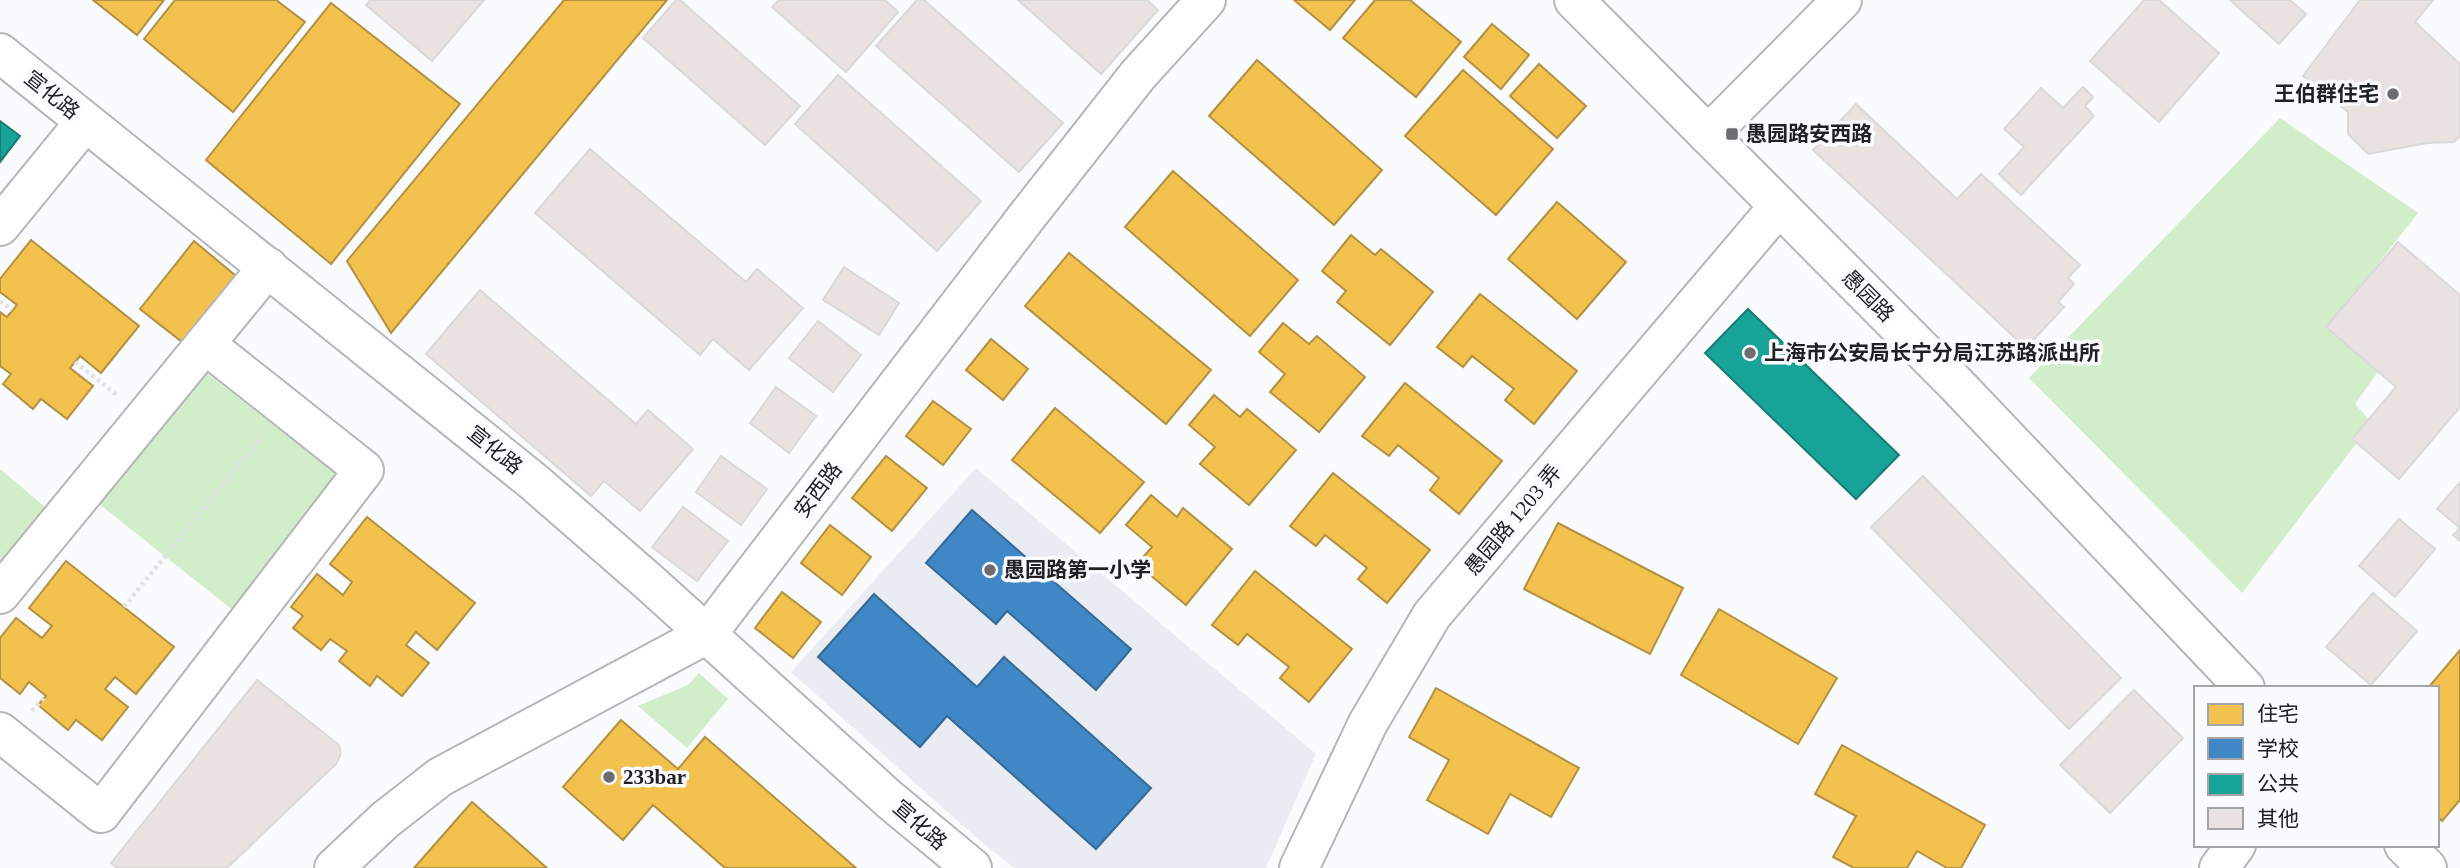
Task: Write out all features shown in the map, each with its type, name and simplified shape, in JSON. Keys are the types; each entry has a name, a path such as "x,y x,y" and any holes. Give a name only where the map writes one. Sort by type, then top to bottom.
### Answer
{"street":[{"name":"安西路","path":"334,868 385,820 440,777 707,634 1138,75 1206,0"},
{"name":"愚园路","path":"1574,0 1954,382 2243,686"},
{"path":"1708,135 1842,0"},
{"name":"宣化路","path":"0,53 534,482 890,800 972,868"},
{"path":"4,212 85,122"},
{"name":"愚园路 1203 弄","path":"1299,868 1368,723 1432,615 1779,206"},
{"path":"0,594 268,267"},
{"path":"0,732 101,813 364,470 205,344"},
{"path":"2219,868 2234,847"},
{"path":"2406,847 2427,868"}],"path":[{"path":"0,301 12,310"},
{"path":"75,362 145,416"},
{"path":"124,607 285,408"}],"shaded area":[{"name":"愚园路第一小学","path":"976,468 1316,754 1266,868 1014,868 791,672"}],"green space":[{"path":"2280,118 2418,213 2344,307 2390,355 2355,404 2372,423 2242,593 2029,378"},
{"path":"207,373 338,475 234,611 99,504"},
{"path":"0,469 51,512 0,574"},
{"path":"699,673 728,699 687,748 638,706 688,685"}],"building: 住宅":[{"path":"93,0 164,0 137,35"},
{"path":"175,0 276,0 305,22 233,112 144,39"},
{"path":"564,0 667,0 391,333 347,261"},
{"path":"1294,0 1355,0 1330,30"},
{"path":"1375,0 1410,0 1461,42 1416,97 1343,38"},
{"path":"331,3 460,104 331,264 206,160"},
{"path":"1492,24 1529,55 1501,89 1464,57"},
{"path":"1257,60 1382,170 1334,225 1209,116"},
{"path":"1539,64 1586,106 1557,138 1510,96"},
{"path":"1463,70 1553,149 1496,215 1405,136"},
{"path":"1173,171 1298,280 1250,336 1125,227"},
{"path":"1557,202 1626,262 1577,319 1508,259"},
{"path":"1351,235 1375,255 1381,249 1433,292 1390,345 1337,302 1346,291 1322,271"},
{"path":"31,240 139,326 101,373 80,356 70,368 93,386 67,419 41,399 33,409 3,384 11,374 0,366 0,312 7,317 17,305 0,292 0,279"},
{"path":"194,241 236,276 182,342 140,309"},
{"path":"1069,253 1211,370 1166,424 1025,306"},
{"path":"1480,294 1577,371 1534,424 1505,400 1514,389 1472,356 1463,367 1437,347"},
{"path":"1283,323 1309,344 1317,336 1365,377 1319,432 1270,392 1285,374 1259,352"},
{"path":"991,339 1028,369 1003,400 966,370"},
{"path":"1405,383 1502,461 1459,514 1430,490 1439,478 1398,445 1389,456 1362,436"},
{"path":"1214,395 1240,417 1247,409 1296,450 1249,505 1200,464 1215,447 1189,425"},
{"path":"933,401 971,429 943,465 906,436"},
{"path":"1055,408 1144,482 1100,533 1012,460"},
{"path":"886,456 927,488 892,531 852,498"},
{"path":"1333,473 1430,550 1387,603 1358,579 1367,568 1325,535 1316,546 1290,526"},
{"path":"1151,495 1177,517 1183,508 1232,549 1186,605 1137,564 1152,547 1126,525"},
{"path":"367,517 475,603 437,650 416,632 406,645 429,663 402,696 377,676 370,686 339,661 347,651 330,639 321,650 293,628 303,616 291,607 317,574 343,595 352,582 330,564"},
{"path":"1558,523 1683,588 1650,654 1524,589"},
{"path":"830,525 871,557 842,595 801,563"},
{"path":"66,561 174,647 136,694 115,677 105,689 128,707 102,740 76,720 68,730 38,705 46,696 29,682 20,694 0,678 0,638 16,618 42,638 52,626 29,608"},
{"path":"1255,571 1352,649 1309,702 1280,678 1289,667 1247,634 1238,645 1212,625"},
{"path":"782,592 821,622 793,658 755,628"},
{"path":"1719,609 1837,678 1798,744 1681,675"},
{"path":"2460,650 2460,800 2442,821 2439,818 2439,686 2430,686"},
{"path":"1436,688 1579,768 1551,817 1510,794 1488,834 1427,800 1449,760 1409,737"},
{"path":"621,720 678,769 705,737 856,868 725,868 653,805 623,840 563,787"},
{"path":"1842,745 1985,825 1961,868 1947,868 1917,851 1907,868 1854,868 1833,857 1856,816 1815,794"},
{"path":"472,802 547,868 414,868"}],"building: 学校":[{"path":"972,510 1131,649 1096,690 1007,611 996,624 926,563"},
{"path":"874,594 977,687 1004,657 1151,788 1096,849 947,716 920,747 818,657"}],"building: 公共":[{"path":"0,121 20,136 0,162"},
{"path":"1748,309 1899,455 1856,499 1705,353"}],"building: 其他":[{"path":"370,0 484,0 432,61 366,5"},
{"path":"676,0 680,0 800,106 765,145 643,38"},
{"path":"779,0 885,0 898,12 846,72 772,7"},
{"path":"917,0 924,0 1063,123 1019,172 876,46"},
{"path":"1018,0 1147,0 1158,10 1101,74"},
{"path":"2144,0 2159,0 2219,53 2159,122 2090,61"},
{"path":"2230,0 2290,0 2306,14 2279,44"},
{"name":"王伯群住宅","path":"2360,0 2433,0 2415,22 2460,64 2460,136 2454,142 2427,143 2368,154 2348,134 2348,112 2303,76"},
{"path":"838,75 981,201 937,251 795,124"},
{"path":"2083,87 2093,97 2085,106 2094,116 2021,195 1999,174 2024,147 2004,129 2041,88 2063,108"},
{"path":"1856,104 1957,199 1981,174 2080,265 2068,278 2074,284 2058,302 2064,307 2026,348 1813,150"},
{"path":"590,149 746,282 757,269 803,308 749,370 713,339 700,355 535,213"},
{"path":"2398,242 2460,295 2460,407 2399,479 2352,439 2396,387 2326,327"},
{"path":"844,267 899,303 879,335 823,300"},
{"path":"480,290 636,424 648,410 693,449 640,511 604,481 591,496 426,354"},
{"path":"818,321 861,355 833,392 789,358"},
{"path":"776,387 816,416 789,453 750,423"},
{"path":"721,456 767,489 741,525 696,492"},
{"path":"1923,476 2121,678 2069,729 1871,527"},
{"path":"2460,482 2460,528 2437,509"},
{"path":"683,507 728,541 697,581 652,547"},
{"path":"2399,519 2435,549 2395,597 2359,566"},
{"path":"2460,528 2460,541 2453,535"},
{"path":"2373,593 2417,631 2371,685 2326,647"},
{"path":"257,680 339,745 341,754 336,764 227,868 117,868 111,863"},
{"path":"2134,690 2183,738 2110,813 2060,765"}],"place":[{"name":"王伯群住宅","path":"2393,94"},
{"name":"愚园路安西路","path":"1732,134"},
{"name":"上海市公安局长宁分局江苏路派出所","path":"1750,353"},
{"name":"愚园路第一小学","path":"990,570"},
{"name":"233bar","path":"609,777"}]}
